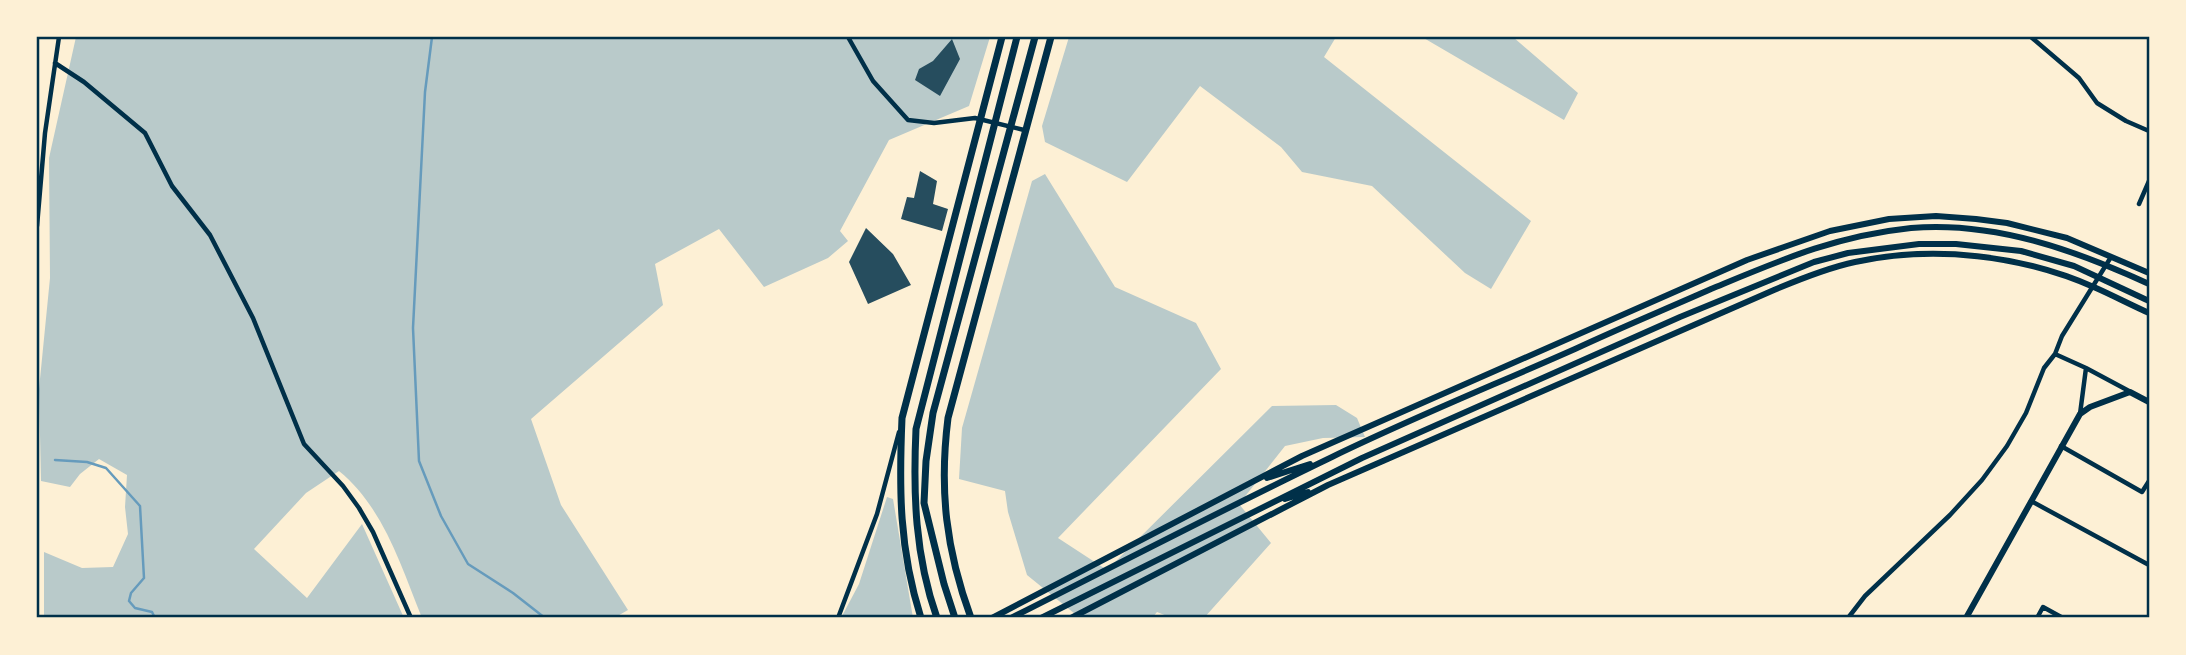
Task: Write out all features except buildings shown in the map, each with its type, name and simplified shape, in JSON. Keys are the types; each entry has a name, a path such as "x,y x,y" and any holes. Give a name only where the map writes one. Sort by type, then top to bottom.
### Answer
{"main road":[{"path":"921,618 905,560 900,477 902,418 1002,37"},
{"path":"937,618 928,591 916,530 916,429 1017,37"},
{"path":"955,618 937,561 924,503 926,461 933,413 1035,37"},
{"path":"971,618 957,579 948,534 943,482 948,418 1051,37"}],"street":[{"path":"37,226 45,133 59,37"},
{"path":"848,37 873,81 908,120 933,123 980,119 1024,130"},
{"path":"2031,37 2079,78 2097,103 2149,131"},
{"path":"55,63 84,82 145,133 172,186 210,235 247,306 304,444 344,486 359,508 373,532 411,618"},
{"path":"2139,204 2149,181"},
{"path":"992,618 1302,456 1747,260 1830,231 1889,219 1936,216 1976,219 2020,226 2067,239 2149,274"},
{"path":"1012,618 1332,457 1632,324 1824,244 1861,235 1914,228 1963,229 2024,238 2075,252 2149,284"},
{"path":"1041,618 1362,458 1680,317 1801,267 1848,253 1919,244 1956,244 2021,251 2074,266 2149,301"},
{"path":"1071,618 1328,485 1822,271 1854,262 1933,253 1983,257 2043,270 2094,287 2149,313"},
{"path":"1848,618 1865,596 1950,515 1982,480 2007,446 2026,413 2044,368 2055,354 2062,336 2108,265 2111,256"},
{"path":"2055,354 2149,402"},
{"path":"1966,618 2080,414 2087,368"},
{"path":"2080,414 2090,407 2130,392"},
{"path":"838,618 877,514 902,418"},
{"path":"2062,446 2142,492 2149,481"},
{"path":"1250,484 1332,457"},
{"path":"1264,506 1328,485"},
{"path":"2030,501 2149,565"},
{"path":"2037,618 2043,607 2063,618"}],"shaded area":[{"path":"76,37 990,37 969,106 889,140 840,231 848,241 828,258 764,287 719,229 655,264 663,305 531,419 561,505 628,610 614,618 422,618 390,539 368,502 339,471 306,493 254,549 307,598 362,524 404,618 44,618 44,552 82,568 113,567 128,534 125,507 127,475 99,459 80,474 70,487 41,481 39,389 50,278 49,158"},
{"path":"1069,37 1336,37 1324,57 1531,221 1491,289 1465,273 1372,186 1302,172 1281,147 1200,86 1127,182 1045,142 1042,126"},
{"path":"1422,37 1513,37 1578,93 1564,120"},
{"path":"1045,174 1115,287 1196,323 1221,369 1058,538 1107,570 1272,406 1336,405 1357,418 1365,437 1323,438 1285,446 1239,504 1271,543 1204,618 1172,618 1157,612 1152,618 1080,618 1027,575 1008,512 1005,491 959,479 962,428 1032,181"},
{"path":"887,497 893,499 913,618 841,618 859,584"}],"waterway":[{"path":"432,37 425,92 413,328 419,461 441,516 468,564 545,618"},
{"path":"55,460 87,462 106,468 140,506 144,578 131,593 129,601 135,608 152,612 155,618"}]}
